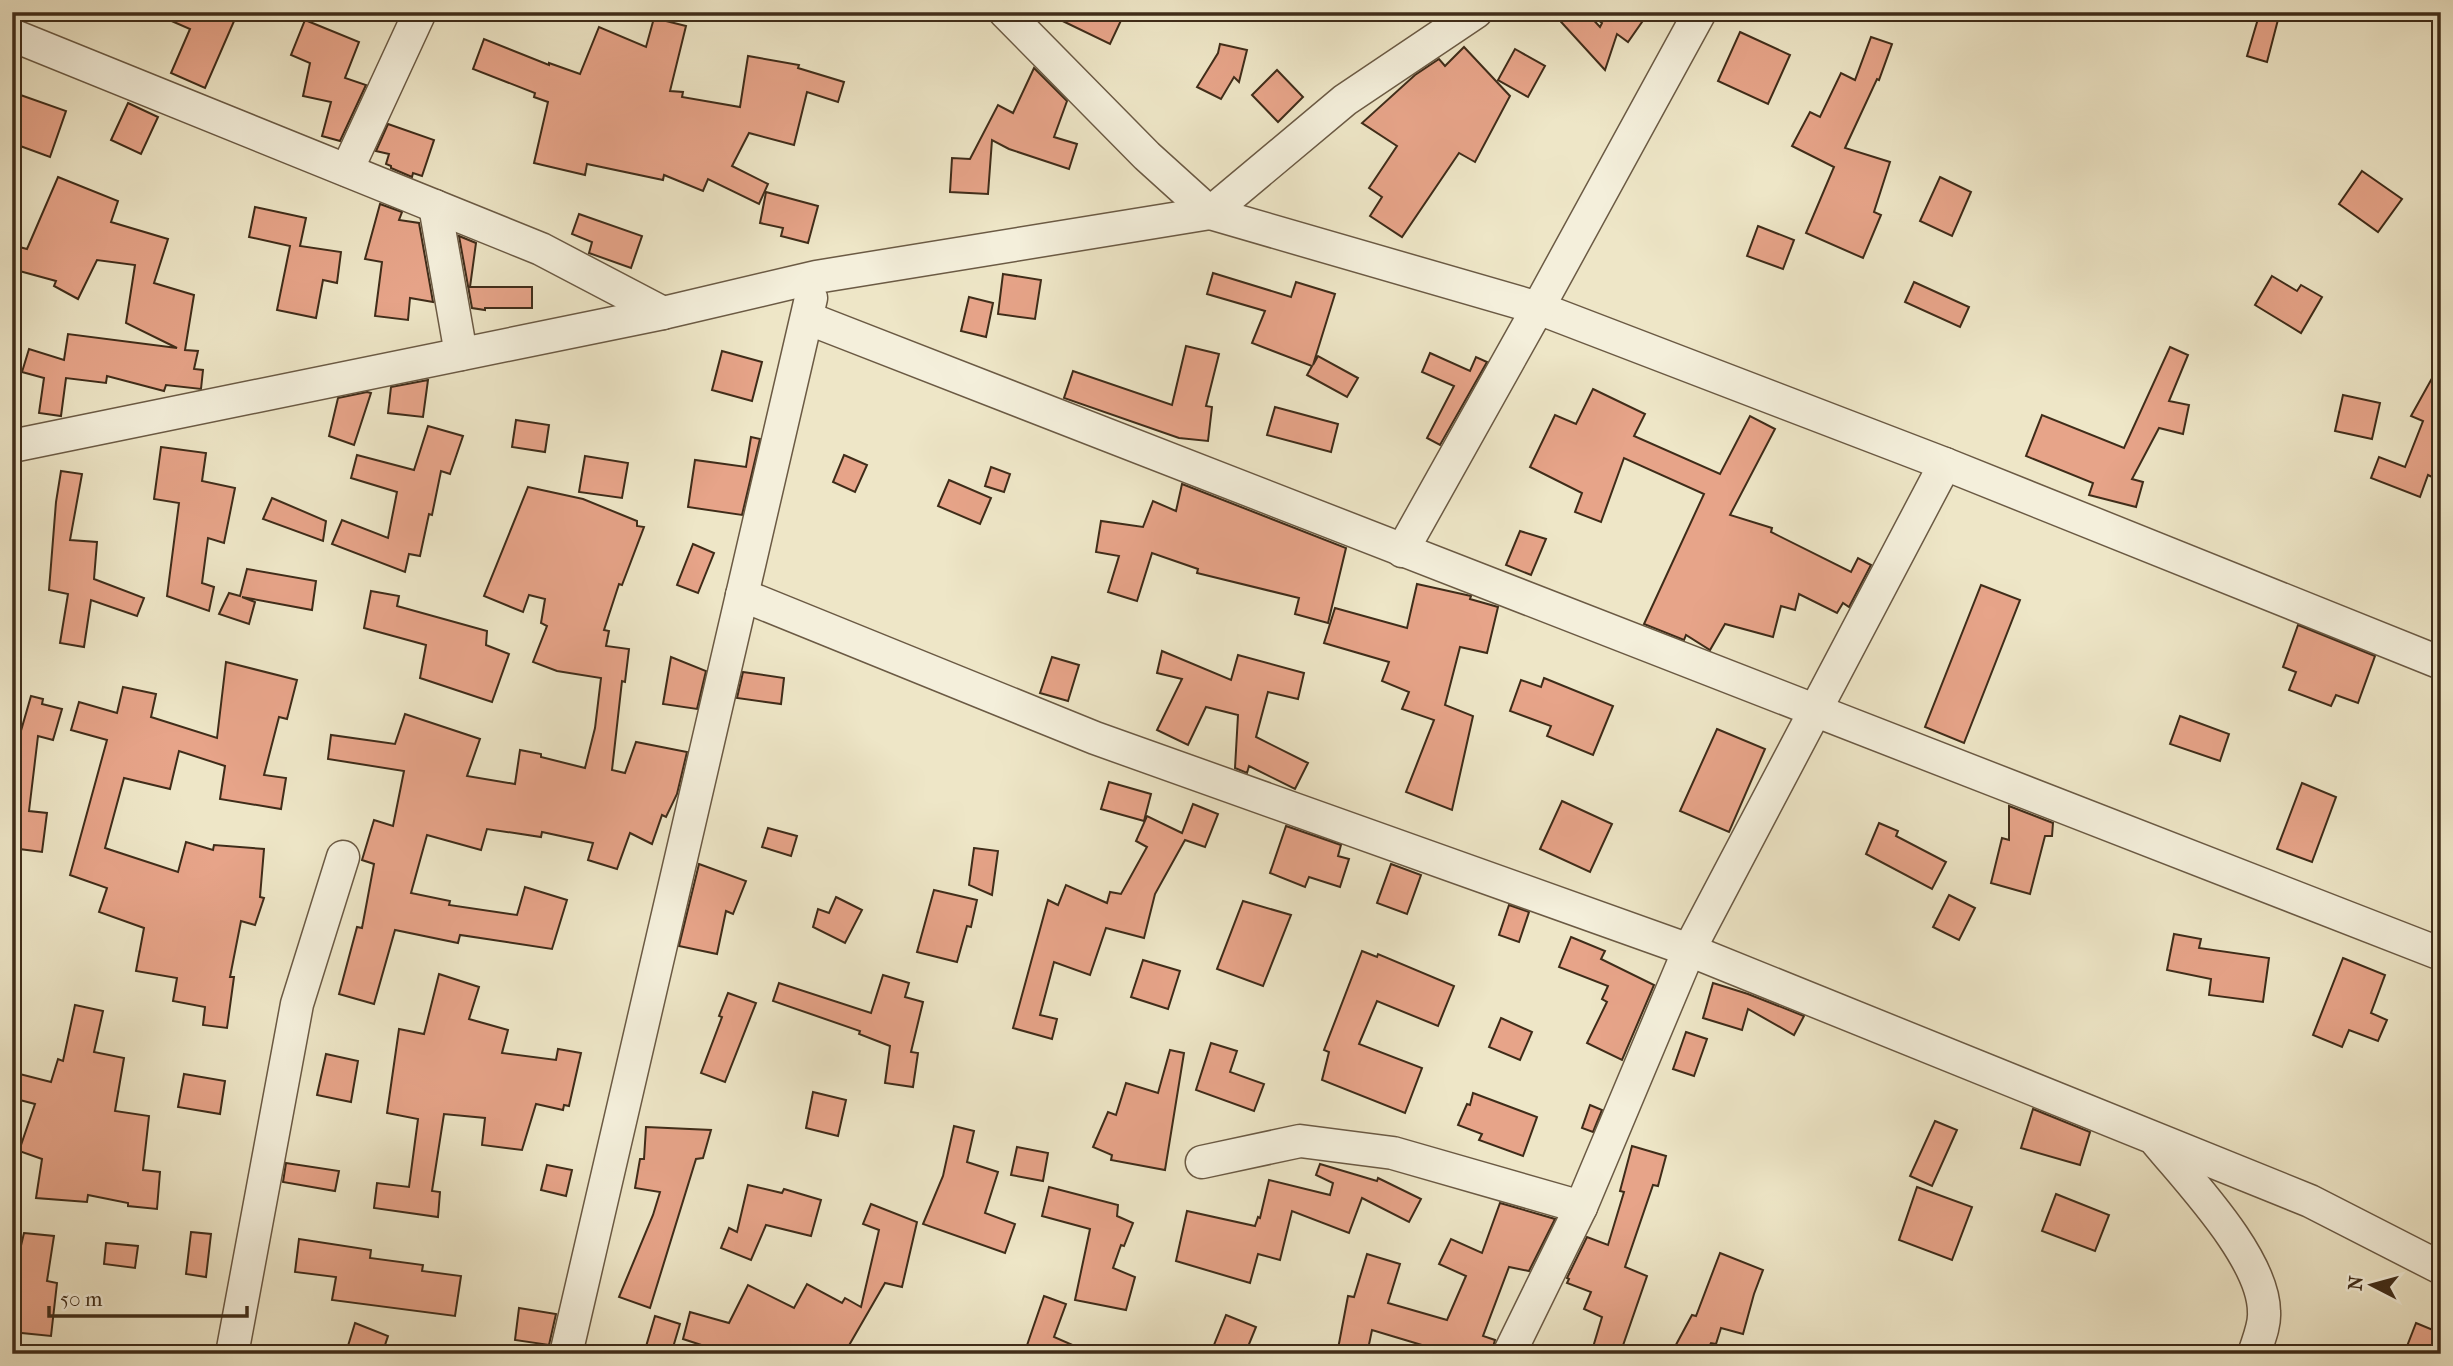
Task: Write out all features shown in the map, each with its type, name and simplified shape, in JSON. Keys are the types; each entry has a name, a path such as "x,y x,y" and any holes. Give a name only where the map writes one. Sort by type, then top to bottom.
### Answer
{"street":[{"path":"347,170 420,12"},
{"path":"1005,12 1147,156 1210,213"},
{"path":"1210,213 1345,100 1476,12"},
{"path":"1402,551 1700,12"},
{"path":"12,35 541,249 663,313"},
{"path":"435,205 461,354"},
{"path":"12,446 663,313 816,277 1210,213 1538,308 1945,464 2441,663"},
{"path":"566,1354 816,277"},
{"path":"807,318 2441,954"},
{"path":"1509,1354 1581,1207 1689,950 1945,464"},
{"path":"743,595 1095,738 1689,950 2310,1202 2441,1268"},
{"path":"234,1354 297,1004 343,857"},
{"path":"2155,1139 2238,1241 2261,1292 2264,1311 2254,1354"},
{"path":"1202,1162 1300,1141 1393,1153 1581,1207"}],"building":[{"path":"151,12 238,12 205,88 171,73 190,29"},
{"path":"1044,12 1125,12 1110,44"},
{"path":"1552,12 1586,12 1600,27 1602,23 1587,12 1649,12 1628,42 1617,34 1605,70"},
{"path":"2260,12 2280,12 2267,62 2247,56"},
{"path":"654,18 686,26 670,91 683,92 682,97 740,107 748,56 799,65 798,68 844,82 838,102 807,92 794,145 749,133 732,166 768,184 759,204 708,179 703,191 664,175 663,180 587,164 585,175 534,163 548,102 534,97 535,93 473,69 484,39 549,65 580,74 599,27 646,47"},
{"path":"305,20 359,42 345,78 366,85 340,141 322,136 331,102 303,96 310,63 291,55"},
{"path":"1740,32 1790,55 1768,104 1718,81"},
{"path":"1871,37 1892,44 1879,80 1877,79 1845,148 1890,162 1874,212 1881,215 1863,258 1806,233 1834,167 1792,146 1810,112 1820,117 1841,73 1855,80"},
{"path":"1220,44 1247,50 1239,82 1234,77 1221,99 1197,87 1218,53"},
{"path":"1464,47 1510,96 1475,162 1459,153 1402,237 1370,216 1382,197 1369,188 1397,146 1362,123 1415,75 1439,59 1445,66"},
{"path":"1515,49 1545,66 1528,97 1498,80"},
{"path":"1034,68 1067,101 1054,137 1077,144 1069,169 1009,149 992,140 988,194 950,192 952,158 970,159 998,105 1013,113"},
{"path":"1277,70 1303,97 1278,122 1252,95"},
{"path":"12,92 66,111 50,157 12,143"},
{"path":"128,103 158,117 141,154 111,140"},
{"path":"388,124 434,140 422,176 413,173 412,177 391,168 386,164 389,154 376,151"},
{"path":"2362,171 2402,199 2378,232 2339,204"},
{"path":"58,177 118,201 111,222 168,239 154,283 194,295 185,350 198,351 194,369 203,370 201,389 166,385 164,391 107,376 106,383 66,378 61,416 39,413 44,378 22,372 29,349 64,360 68,334 177,348 126,323 135,265 97,260 78,299 54,286 56,281 12,269 12,245 27,249"},
{"path":"1940,177 1971,192 1952,236 1920,221"},
{"path":"766,192 818,206 808,243 781,236 783,228 760,223"},
{"path":"380,204 402,212 399,220 419,223 433,302 410,298 408,320 375,316 382,262 365,259"},
{"path":"255,207 306,218 300,246 341,252 337,283 323,280 316,318 277,310 290,246 249,237"},
{"path":"579,214 642,236 631,268 589,253 592,242 572,234"},
{"path":"1758,226 1794,240 1783,269 1747,256"},
{"path":"459,236 476,243 470,287 532,287 532,308 472,308"},
{"path":"1213,273 1291,297 1296,282 1335,294 1313,365 1318,356 1358,378 1347,397 1307,375 1312,366 1252,343 1265,311 1207,294"},
{"path":"1003,274 1041,280 1035,319 998,314"},
{"path":"2272,276 2297,291 2301,285 2322,297 2301,333 2255,305"},
{"path":"1914,282 1969,307 1960,327 1905,302"},
{"path":"969,297 993,303 986,337 961,331"},
{"path":"1186,346 1219,354 1206,406 1212,407 1208,441 1179,438 1064,398 1073,371 1172,405"},
{"path":"2170,347 2188,355 2169,401 2189,405 2183,434 2159,428 2132,479 2143,482 2136,507 2089,495 2093,483 2026,456 2042,415 2124,448"},
{"path":"722,351 762,362 752,401 712,390"},
{"path":"1430,353 1470,371 1476,357 1487,362 1440,445 1427,438 1454,386 1422,372"},
{"path":"2441,362 2441,468 2436,479 2428,475 2420,497 2371,478 2379,457 2405,467 2423,421 2411,416"},
{"path":"428,380 423,417 388,413 391,387"},
{"path":"1593,389 1645,414 1634,436 1720,474 1750,416 1775,429 1730,515 1772,528 1771,532 1851,572 1858,558 1871,565 1849,607 1843,603 1837,613 1799,594 1795,610 1781,606 1773,637 1725,624 1710,650 1686,635 1684,640 1644,624 1704,494 1624,458 1601,522 1575,512 1582,493 1530,467 1555,415 1576,424"},
{"path":"371,393 354,445 329,436 338,398"},
{"path":"2343,395 2380,403 2372,439 2335,431"},
{"path":"1275,407 1338,424 1331,452 1267,435"},
{"path":"516,420 549,425 545,452 512,447"},
{"path":"428,426 463,436 450,474 441,471 420,556 409,554 405,572 332,544 342,520 388,538 397,492 351,478 357,455 414,470"},
{"path":"751,437 760,439 742,515 688,507 695,460 746,467"},
{"path":"161,447 206,453 202,481 235,488 224,543 208,538 202,583 214,587 209,611 167,596 179,503 154,499"},
{"path":"844,455 867,465 855,492 833,482"},
{"path":"585,456 628,463 622,498 579,492"},
{"path":"991,467 1010,474 1004,492 985,486"},
{"path":"61,471 82,474 70,540 97,542 94,579 144,598 137,616 91,600 84,647 60,643 68,594 49,590"},
{"path":"949,480 991,498 980,524 938,506"},
{"path":"1182,484 1346,548 1328,623 1295,614 1299,598 1197,573 1198,569 1152,553 1137,601 1108,592 1119,556 1096,552 1101,521 1143,527 1153,501 1176,511"},
{"path":"528,487 583,499 637,521 637,526 644,527 622,585 619,584 604,630 609,631 606,646 629,649 625,682 622,681 612,770 625,773 636,742 687,752 677,794 666,817 662,815 652,844 630,833 617,869 588,860 593,843 542,832 541,837 487,829 481,850 427,835 411,893 450,901 449,905 517,915 525,887 567,900 552,949 460,935 458,943 395,930 374,1004 339,994 357,927 362,928 374,864 362,860 374,820 393,826 404,771 328,759 331,735 395,744 405,714 480,739 467,776 515,784 520,750 585,768 595,728 601,678 557,671 533,662 547,626 541,623 545,599 529,595 523,612 484,596"},
{"path":"272,498 326,521 323,541 263,519"},
{"path":"1520,531 1546,539 1531,575 1506,565"},
{"path":"693,544 714,553 698,593 677,585"},
{"path":"247,569 316,581 312,610 242,597 255,602 249,624 219,614 229,593 240,596"},
{"path":"1417,584 1471,596 1470,599 1498,607 1487,653 1460,647 1445,705 1473,716 1452,810 1406,792 1434,720 1402,709 1409,692 1382,681 1389,662 1324,643 1335,608 1407,628"},
{"path":"1981,585 2020,600 1964,743 1925,727"},
{"path":"371,591 399,596 397,606 487,631 486,645 509,654 492,702 420,678 426,645 364,628"},
{"path":"2298,625 2375,656 2358,703 2336,695 2331,706 2289,690 2296,672 2283,667"},
{"path":"1162,651 1231,680 1238,655 1304,673 1298,699 1268,692 1256,737 1308,763 1295,789 1249,766 1247,773 1235,768 1238,715 1206,707 1188,745 1157,730 1182,679 1157,673"},
{"path":"671,657 706,671 697,709 663,704"},
{"path":"1052,657 1079,665 1068,701 1040,693"},
{"path":"226,662 297,680 287,719 279,717 264,775 286,778 281,809 220,799 225,766 179,751 170,789 124,778 105,848 178,872 186,842 213,850 214,845 264,849 260,897 264,898 255,925 241,921 230,977 234,977 227,1028 203,1025 205,1007 173,1001 177,978 136,971 144,928 99,912 107,888 70,875 107,740 71,730 79,702 117,713 123,687 156,694 151,717 217,738"},
{"path":"743,672 784,678 781,704 737,698"},
{"path":"1544,678 1613,706 1593,755 1547,736 1551,726 1510,711 1521,680 1541,687"},
{"path":"31,696 43,699 42,704 62,709 53,740 38,736 29,811 47,813 42,852 12,848 12,762"},
{"path":"2180,716 2229,734 2220,761 2170,744"},
{"path":"1717,729 1765,749 1729,832 1680,811"},
{"path":"1109,782 1151,794 1144,821 1101,809"},
{"path":"2302,783 2336,797 2312,862 2277,849"},
{"path":"1562,801 1612,824 1590,872 1540,849"},
{"path":"1193,804 1218,814 1205,847 1185,840 1155,894 1144,938 1106,928 1090,975 1054,962 1040,1015 1057,1019 1052,1039 1013,1028 1048,900 1058,905 1066,885 1107,903 1110,892 1121,894 1147,847 1136,841 1147,816 1182,833"},
{"path":"2009,806 2053,823 2052,836 2045,836 2030,894 1991,883 2002,838 2009,840"},
{"path":"1879,823 1898,831 1896,836 1946,862 1932,889 1866,854"},
{"path":"1286,826 1341,845 1338,856 1349,859 1340,887 1309,877 1305,887 1270,873"},
{"path":"768,828 797,836 791,856 762,847"},
{"path":"974,848 998,851 992,895 969,885"},
{"path":"699,864 746,881 733,914 726,911 717,954 679,946"},
{"path":"1391,864 1421,875 1407,914 1377,903"},
{"path":"934,890 977,900 971,927 967,926 957,962 917,952"},
{"path":"1949,895 1975,908 1959,940 1933,927"},
{"path":"836,897 862,910 845,943 813,927 818,909 829,913"},
{"path":"1243,901 1291,915 1263,986 1217,969"},
{"path":"1509,905 1529,912 1519,942 1499,935"},
{"path":"2174,934 2201,939 2199,948 2269,958 2263,1002 2209,995 2211,979 2167,970"},
{"path":"1571,937 1605,951 1601,959 1654,985 1622,1060 1587,1043 1607,1002 1602,999 1608,986 1559,967"},
{"path":"1362,951 1377,957 1378,954 1454,986 1438,1026 1377,1001 1359,1044 1422,1068 1405,1113 1322,1080 1329,1052 1324,1050"},
{"path":"2343,958 2385,975 2371,1013 2387,1020 2378,1041 2349,1030 2342,1047 2313,1035"},
{"path":"1143,960 1180,971 1168,1009 1131,997"},
{"path":"439,974 479,987 469,1019 508,1030 502,1053 556,1060 558,1049 581,1053 569,1106 564,1105 563,1110 536,1104 522,1150 482,1145 485,1118 444,1114 432,1191 440,1192 438,1217 374,1208 377,1183 409,1187 418,1119 387,1113 399,1029 424,1034"},
{"path":"883,975 909,983 905,997 923,1002 911,1052 918,1053 913,1087 885,1083 890,1046 859,1034 860,1031 773,1001 779,983 871,1013"},
{"path":"1713,983 1804,1016 1794,1035 1748,1009 1742,1030 1703,1018"},
{"path":"728,993 756,1003 725,1082 701,1073"},
{"path":"75,1005 103,1011 94,1052 124,1058 115,1111 149,1116 143,1170 160,1172 157,1209 128,1206 128,1203 88,1195 87,1202 36,1198 42,1159 19,1151 35,1104 12,1098 12,1072 51,1082 58,1059 63,1061"},
{"path":"1501,1018 1532,1032 1520,1060 1489,1047"},
{"path":"1686,1032 1707,1039 1694,1076 1673,1069"},
{"path":"1211,1043 1237,1051 1230,1072 1264,1084 1254,1111 1196,1090"},
{"path":"1170,1050 1184,1053 1165,1170 1111,1160 1112,1155 1093,1147 1108,1112 1116,1115 1126,1083 1158,1093"},
{"path":"326,1054 358,1061 351,1102 317,1095"},
{"path":"184,1074 225,1081 220,1114 178,1107"},
{"path":"813,1092 846,1100 838,1136 806,1128"},
{"path":"1473,1093 1537,1117 1523,1156 1479,1140 1482,1134 1458,1125 1467,1104 1470,1105"},
{"path":"1590,1105 1602,1110 1593,1132 1582,1128"},
{"path":"2033,1109 2090,1132 2080,1165 2021,1148"},
{"path":"1935,1121 1957,1130 1932,1186 1910,1176"},
{"path":"954,1126 974,1131 967,1162 998,1172 985,1213 1015,1224 1005,1253 923,1224 943,1176"},
{"path":"646,1127 711,1130 703,1158 696,1159 650,1308 619,1297 660,1192 635,1188 640,1159 644,1159"},
{"path":"1632,1146 1666,1156 1658,1186 1653,1185 1625,1267 1647,1276 1620,1354 1591,1354 1602,1317 1584,1309 1591,1292 1567,1283 1567,1278 1587,1237 1608,1245 1624,1192 1620,1191"},
{"path":"1017,1147 1048,1153 1043,1181 1011,1175"},
{"path":"286,1163 339,1171 335,1191 283,1182"},
{"path":"1320,1164 1377,1181 1378,1178 1421,1199 1409,1222 1362,1198 1349,1233 1292,1211 1280,1260 1258,1254 1250,1283 1176,1261 1187,1211 1255,1226 1258,1217 1260,1218 1269,1180 1330,1195 1333,1183 1316,1175"},
{"path":"547,1165 572,1170 566,1196 541,1190"},
{"path":"748,1185 782,1193 784,1189 821,1200 811,1236 766,1225 751,1260 721,1248 729,1228 737,1232"},
{"path":"1049,1187 1118,1205 1117,1216 1133,1223 1113,1268 1135,1277 1126,1310 1075,1300 1090,1229 1042,1216"},
{"path":"1917,1187 1972,1207 1952,1260 1899,1240"},
{"path":"2056,1194 2109,1215 2095,1251 2042,1231"},
{"path":"1500,1203 1555,1219 1529,1271 1509,1267 1483,1336 1495,1340 1491,1354 1433,1354 1435,1349 1372,1330 1367,1354 1337,1354 1348,1296 1354,1297 1367,1254 1400,1264 1388,1303 1447,1320 1466,1276 1439,1264 1451,1239 1482,1253"},
{"path":"871,1204 917,1222 902,1287 885,1283 844,1354 729,1354 683,1339 690,1312 729,1323 748,1285 794,1308 807,1284 842,1303 845,1298 861,1307 879,1230 863,1224"},
{"path":"191,1232 211,1234 206,1277 186,1274"},
{"path":"24,1233 54,1236 47,1281 57,1283 51,1336 12,1332 12,1281"},
{"path":"299,1239 371,1250 370,1258 423,1265 422,1271 461,1276 455,1316 332,1300 336,1277 295,1272"},
{"path":"106,1243 138,1246 135,1268 104,1264"},
{"path":"1720,1253 1763,1270 1743,1334 1721,1328 1716,1344 1711,1343 1705,1354 1671,1354 1692,1315 1696,1316"},
{"path":"1044,1296 1066,1304 1054,1337 1093,1354 1024,1354"},
{"path":"519,1308 556,1314 549,1345 515,1340"},
{"path":"1226,1315 1256,1327 1245,1354 1236,1354 1214,1345"},
{"path":"655,1316 680,1324 671,1354 656,1354 645,1350"},
{"path":"355,1323 388,1336 382,1354 362,1354 347,1349"},
{"path":"2416,1323 2438,1332 2429,1354 2404,1354"}]}
